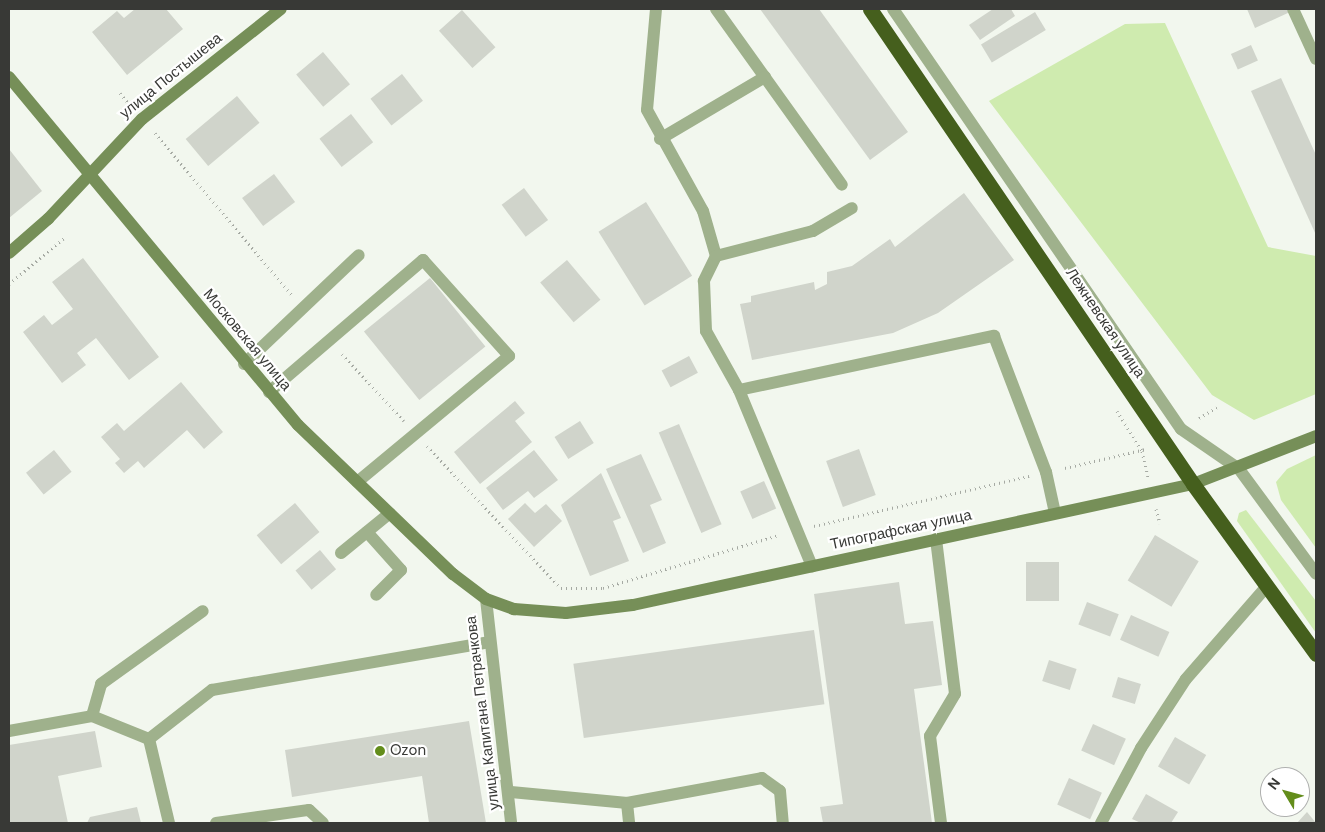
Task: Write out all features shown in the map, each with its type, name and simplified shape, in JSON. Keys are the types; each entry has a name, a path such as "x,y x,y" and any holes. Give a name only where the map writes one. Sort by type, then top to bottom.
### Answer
{"highway":[{"name":"Лежневская улица","path":"870,9 1164,440 1192,484 1316,654"}],"street":[{"name":"улица Постышева","path":"9,253 88,176 142,119 281,9"},
{"path":"656,9 647,110 660,139 703,211 716,256 704,281 706,331 739,390 812,566"},
{"path":"716,9 842,185"},
{"name":"Лежневская улица","path":"893,9 1181,429 1239,470 1316,574"},
{"path":"1293,9 1316,59"},
{"name":"Московская улица","path":"9,77 88,176 269,392 390,514 486,599"},
{"path":"660,139 765,77"},
{"path":"716,256 813,231 852,208"},
{"path":"244,364 359,255"},
{"path":"269,392 423,260 509,356 357,482"},
{"path":"739,390 994,336 1046,472 1055,513"},
{"name":"Типографская улица","path":"486,599 539,612 591,611 812,566 1192,484 1239,470 1316,436"},
{"path":"341,553 390,514"},
{"path":"367,532 401,570 376,595"},
{"path":"936,539 955,694 930,736 941,823"},
{"path":"1101,823 1141,748 1186,679 1267,586"},
{"name":"улица Капитана Петрачкова","path":"486,599 490,642 511,792 512,823"},
{"path":"92,716 102,684 202,612"},
{"path":"149,738 212,690 490,642"},
{"path":"9,731 92,716 149,738"},
{"path":"149,738 169,823"},
{"path":"511,792 627,803 762,778 780,790 783,823"},
{"path":"627,803 629,823"},
{"path":"216,823 309,810 323,823"}],"path":[{"path":"120,93 303,308"},
{"path":"9,284 64,238"},
{"path":"329,341 561,588 603,588 797,529 1142,451 1164,440"},
{"path":"1181,429 1217,407"}],"green space":[{"path":"1165,23 1268,247 1316,256 1316,394 1254,420 1212,395 989,101 1125,24"},
{"path":"1316,455 1316,548 1281,500 1276,482 1287,469"},
{"path":"1246,510 1316,601 1316,633 1237,521 1239,513"}],"building":[{"path":"135,9 166,9 183,29 127,75 92,32 117,11 124,18"},
{"path":"760,9 819,9 908,132 870,160"},
{"path":"993,9 1011,9 1015,16 980,40 969,25"},
{"path":"1247,9 1288,9 1290,12 1255,28"},
{"path":"462,10 495,47 472,68 439,31"},
{"path":"1035,12 1046,30 992,62 981,44"},
{"path":"1251,45 1258,61 1238,69 1231,54"},
{"path":"323,52 350,84 323,107 296,74"},
{"path":"402,74 423,101 391,125 370,99"},
{"path":"1281,78 1316,155 1316,235 1251,91"},
{"path":"237,96 259,123 208,166 186,139"},
{"path":"351,114 373,142 342,167 319,139"},
{"path":"9,149 42,191 9,218"},
{"path":"274,174 295,202 263,226 242,198"},
{"path":"524,188 548,220 526,237 502,205"},
{"path":"964,193 1014,260 938,313 893,333 752,360 740,304 751,302 751,296 814,282 815,290 827,284 827,272 852,266 890,239 895,247"},
{"path":"646,202 692,276 645,305 599,232"},
{"path":"83,258 159,357 129,380 96,338 77,353 86,365 62,383 23,332 44,315 52,325 73,309 52,282"},
{"path":"567,260 600,300 574,322 540,282"},
{"path":"430,278 485,346 419,400 364,331"},
{"path":"689,356 698,373 671,387 662,371"},
{"path":"181,382 223,432 204,449 187,430 144,468 138,461 124,473 115,463 120,459 101,437 117,423 124,431"},
{"path":"515,401 525,413 515,421 532,442 480,484 454,452"},
{"path":"580,421 594,443 568,459 555,437"},
{"path":"679,424 722,524 701,533 659,433"},
{"path":"859,449 876,495 843,507 826,461"},
{"path":"54,450 72,472 44,494 26,473"},
{"path":"534,450 558,480 534,498 528,491 503,510 486,488"},
{"path":"641,454 662,500 650,505 666,543 643,553 606,469"},
{"path":"601,473 621,518 613,521 629,561 590,576 561,505"},
{"path":"764,481 776,508 752,519 740,492"},
{"path":"295,503 319,532 281,564 257,535"},
{"path":"525,503 535,513 546,504 562,521 534,547 508,519"},
{"path":"1155,535 1199,561 1171,607 1128,580"},
{"path":"320,550 336,569 312,590 295,571"},
{"path":"1026,562 1059,562 1059,601 1026,601"},
{"path":"899,582 905,624 933,621 942,685 914,689 932,823 823,823 820,807 843,804 814,594"},
{"path":"1087,602 1119,614 1110,637 1078,624"},
{"path":"1131,615 1169,632 1158,657 1120,640"},
{"path":"814,630 824,704 584,738 573,664"},
{"path":"1049,660 1077,669 1070,690 1042,681"},
{"path":"1118,677 1141,684 1135,704 1112,697"},
{"path":"469,721 486,823 429,823 422,776 292,797 285,750"},
{"path":"1093,724 1126,739 1114,765 1081,750"},
{"path":"95,731 102,767 58,776 68,823 9,823 9,745"},
{"path":"1175,737 1206,755 1189,784 1158,766"},
{"path":"1069,778 1102,793 1090,819 1057,804"},
{"path":"1146,794 1178,812 1171,823 1141,823 1132,819"},
{"path":"137,807 141,823 87,823 90,817"},
{"path":"1310,816 1316,823 1297,823 1302,817"}],"place":[{"name":"Ozon","path":"380,751"}]}
